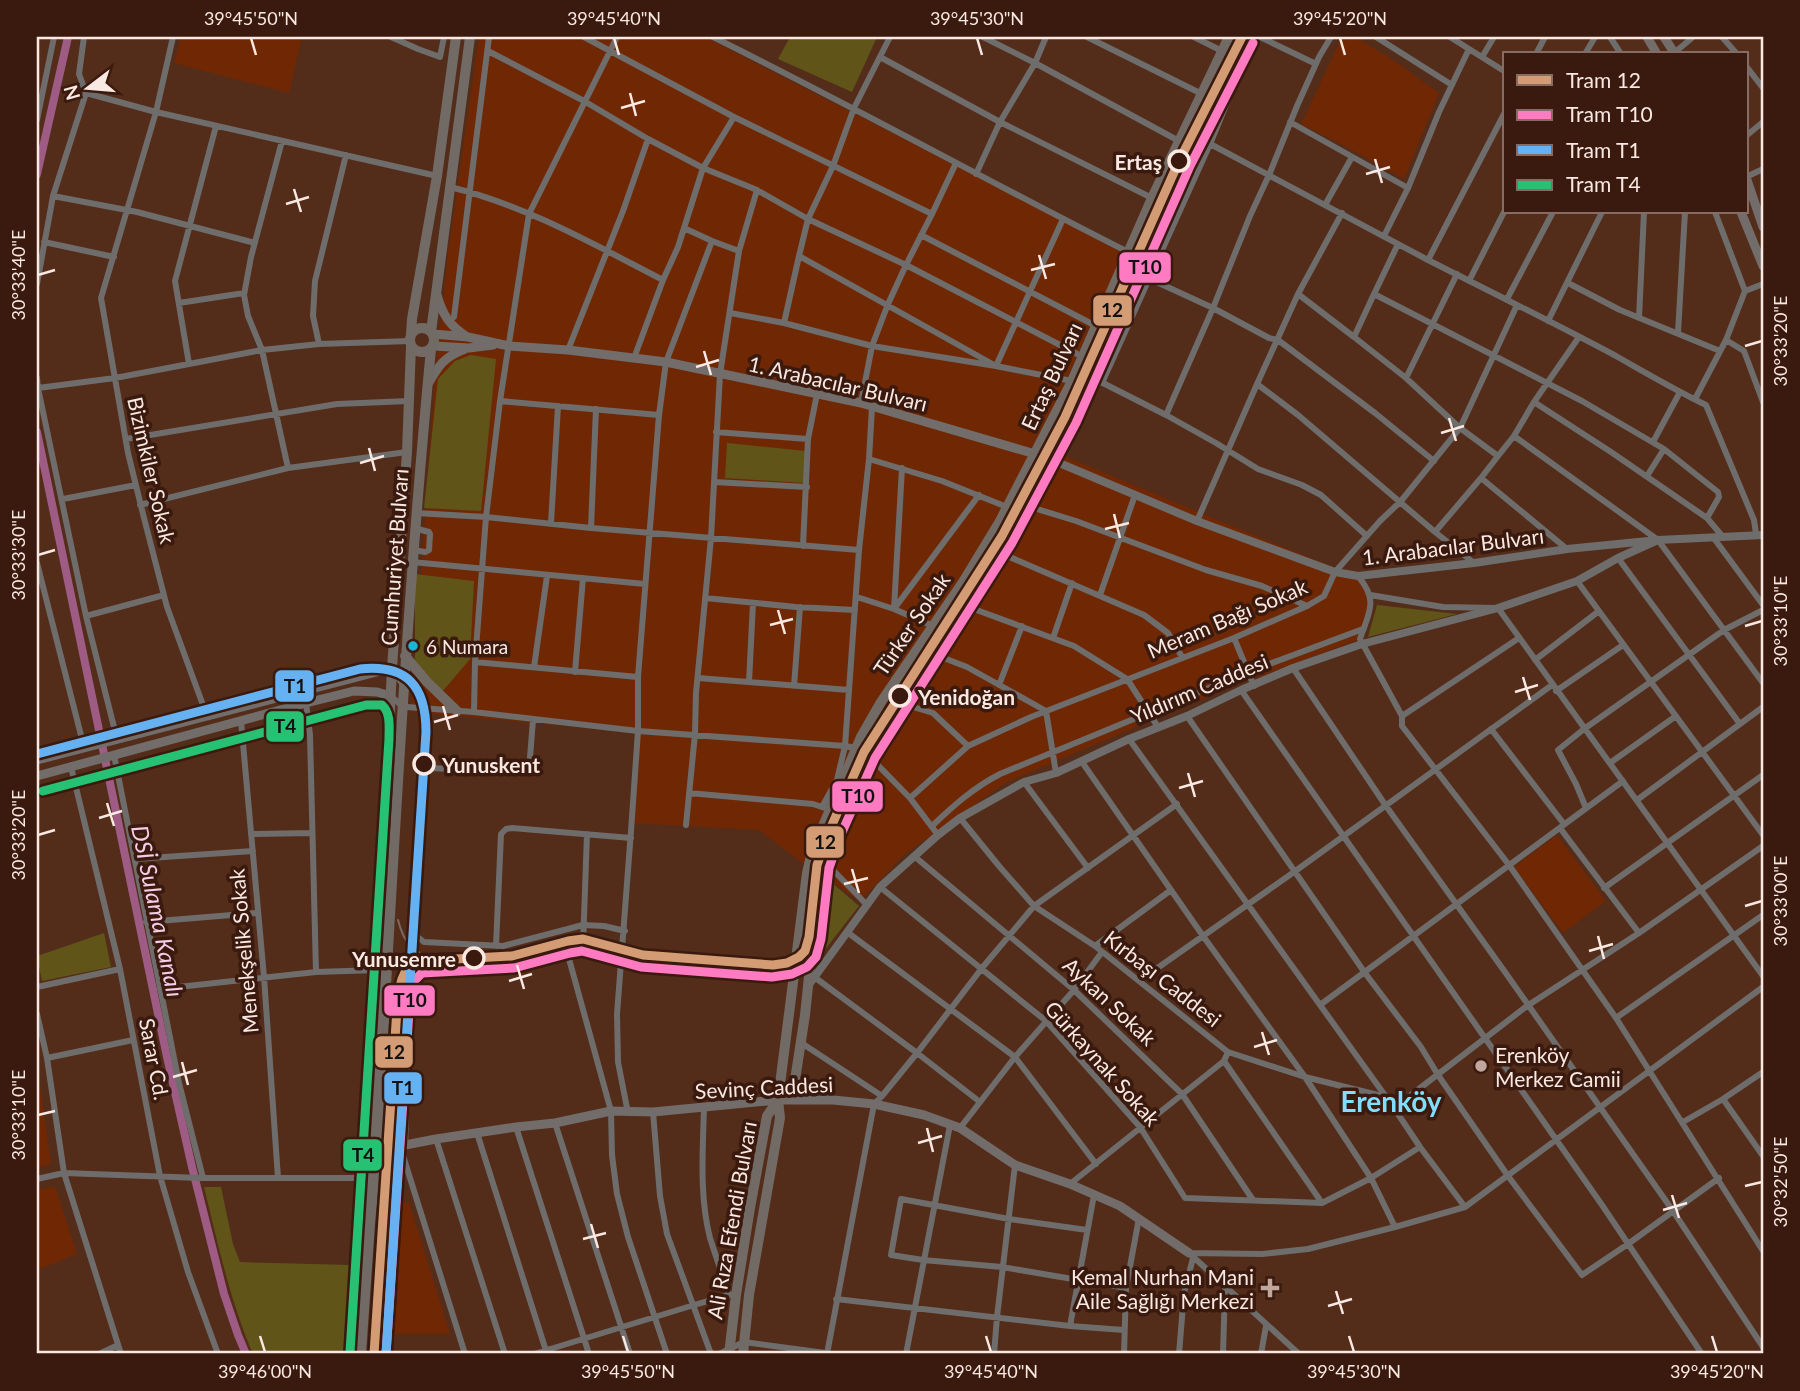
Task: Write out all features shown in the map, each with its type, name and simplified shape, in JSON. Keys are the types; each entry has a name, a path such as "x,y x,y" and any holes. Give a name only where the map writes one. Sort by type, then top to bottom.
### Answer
{"main road":[{"name":"Cumhuriyet Bulvarı","path":"351,1354 374,1049 412,319 437,176 456,37"},
{"path":"432,333 417,329 411,340 417,352 422,353 432,347 435,339 432,333 470,37"},
{"name":"Ertaş Bulvarı","path":"1042,470 1039,458 1072,381 1152,198 1229,37"},
{"name":"Ertaş Bulvarı","path":"1039,458 1091,377 1246,37"},
{"path":"1647,37 1653,52"},
{"path":"1664,37 1674,52"},
{"path":"1748,183 1763,227"},
{"path":"1742,214 1763,266"},
{"path":"437,295 448,321 468,337"},
{"name":"1. Arabacılar Bulvarı","path":"432,333 509,346 666,362 861,403 1039,458"},
{"name":"1. Arabacılar Bulvarı","path":"432,347 468,348 498,344"},
{"name":"Cumhuriyet Bulvarı","path":"361,1354 376,1158 414,528 432,347"},
{"path":"428,386 439,365 446,358 468,348"},
{"name":"Türker Sokak","path":"778,1100 807,873 826,808 851,747 963,582 1039,458"},
{"name":"Türker Sokak","path":"805,1015 819,880 834,831 868,754 998,552 1042,470"},
{"path":"405,656 457,711"},
{"path":"37,760 392,668 404,682"},
{"path":"37,776 354,691 391,696"},
{"path":"789,1022 808,986"},
{"path":"778,1100 793,1093 805,1015"},
{"name":"Sevinç Caddesi","path":"376,1158 402,1146 436,1139 555,1123 611,1111 653,1112 778,1100 833,1100 873,1104 924,1115 960,1128 1015,1165 1070,1184 1120,1206 1191,1255"},
{"name":"Ali Rıza Efendi Bulvarı","path":"726,1353 733,1295 767,1116 778,1100"},
{"name":"Ali Rıza Efendi Bulvarı","path":"743,1354 752,1281 780,1118 778,1100"},
{"path":"363,1178 376,1158"}],"street":[{"path":"37,120 54,37"},
{"path":"37,284 53,196 86,93 79,74 84,37"},
{"name":"Bizimkiler Sokak","path":"173,37 156,112 102,298 140,505 164,595 206,716"},
{"path":"391,37 440,57 444,37"},
{"path":"454,317 489,37"},
{"path":"584,37 734,117 932,215"},
{"path":"474,712 486,517 500,401 529,214 617,37"},
{"path":"713,37 1128,252"},
{"path":"784,323 808,219 833,166 854,108 890,37"},
{"path":"983,37 1179,141"},
{"path":"976,174 1000,122 1035,63 1046,37"},
{"path":"1087,37 1202,94"},
{"path":"1194,37 1222,51"},
{"path":"1102,383 1210,144 1254,37"},
{"path":"1260,37 1316,64"},
{"path":"1166,415 1290,122 1331,37"},
{"path":"1376,37 1452,85"},
{"path":"1450,37 1503,70"},
{"path":"1482,57 1494,37"},
{"path":"1610,37 1620,52"},
{"path":"1677,52 1693,37"},
{"path":"1722,37 1735,52"},
{"path":"1384,236 1469,49"},
{"path":"488,51 703,168 757,190 808,219 906,265 1083,357"},
{"path":"880,57 1000,122 1152,198"},
{"path":"1748,69 1763,88"},
{"path":"86,93 156,112 437,176"},
{"path":"1428,260 1503,116"},
{"path":"634,358 678,247 703,168 734,117"},
{"path":"1290,122 1408,188"},
{"path":"1748,134 1763,122"},
{"path":"189,365 175,281 216,126"},
{"path":"1199,138 1706,405 1760,534"},
{"path":"568,350 649,139"},
{"path":"282,141 244,293 247,316 262,350 288,468"},
{"path":"319,344 313,316 316,281 346,155"},
{"path":"1325,205 1352,157"},
{"path":"861,403 872,346 888,304 956,163"},
{"path":"450,187 529,214 663,280"},
{"path":"686,825 711,538 720,374 740,251 757,190"},
{"path":"53,196 128,211 255,243"},
{"path":"1197,521 1298,294 1342,213"},
{"path":"1469,281 1503,214"},
{"path":"1507,299 1552,214"},
{"path":"1548,321 1601,214"},
{"path":"1639,318 1643,214"},
{"path":"1678,333 1685,214"},
{"path":"1695,399 1726,340 1745,291 1716,214"},
{"path":"996,366 1063,219"},
{"path":"684,228 740,251"},
{"path":"921,235 1096,326"},
{"path":"628,1113 618,1062 617,1014 638,730 638,677 659,415 666,362 712,241"},
{"path":"44,242 114,257"},
{"path":"1354,337 1398,244"},
{"path":"799,256 996,366"},
{"path":"1137,273 1278,340 1434,461"},
{"path":"1406,378 1457,274"},
{"path":"1568,283 1620,310 1720,351"},
{"path":"1745,291 1763,284"},
{"path":"178,303 244,293"},
{"path":"1298,294 1406,378 1460,428 1498,456"},
{"path":"1374,294 1582,401 1664,449 1718,492 1719,497 1707,517"},
{"name":"Meram Bağı Sokak","path":"910,798 968,746 1046,711 1234,638 1324,596 1335,572 1401,501 1460,428 1517,305"},
{"path":"730,313 784,323 872,346 1072,381"},
{"path":"1435,532 1514,436 1579,337"},
{"path":"38,388 115,378 262,350 319,344 411,340"},
{"path":"1726,340 1744,351 1763,402"},
{"path":"1091,377 1166,415 1258,469 1321,495 1367,536"},
{"path":"37,378 86,616 117,739"},
{"path":"1257,384 1298,415 1474,563"},
{"path":"1653,442 1680,392"},
{"path":"803,546 808,439 817,394"},
{"path":"126,439 337,404 409,401"},
{"path":"500,401 659,415"},
{"path":"1534,402 1707,517 1723,537"},
{"path":"551,523 558,406"},
{"path":"851,747 849,690 872,407"},
{"path":"591,528 596,409"},
{"path":"716,432 808,439"},
{"path":"1514,436 1658,540 1763,682"},
{"path":"1647,476 1664,449"},
{"path":"140,505 288,468 407,452"},
{"name":"1. Arabacılar Bulvarı","path":"1039,458 1197,521 1335,572 1358,576 1567,549 1760,534"},
{"path":"869,459 902,468 1007,507"},
{"path":"894,609 902,468"},
{"path":"1481,478 1567,549"},
{"path":"714,482 807,488"},
{"path":"62,499 136,485"},
{"path":"894,609 979,495"},
{"path":"1100,595 1135,495"},
{"path":"1024,505 1076,521 1206,570 1262,586 1307,606"},
{"path":"416,513 859,550"},
{"path":"413,550 427,551 430,542 429,531 414,528"},
{"path":"1586,808 1558,750 1650,682 1763,607 1713,537"},
{"name":"Yıldırım Caddesi","path":"818,976 880,887 960,818 1024,782 1082,762 1129,738 1187,716 1293,668 1362,643 1498,608 1577,581 1658,540"},
{"path":"998,552 1144,615 1168,633 1182,657"},
{"path":"1618,558 1740,724"},
{"path":"412,562 645,584"},
{"path":"37,563 87,746"},
{"path":"534,667 547,576"},
{"path":"1358,576 1368,587 1372,603 1360,639 1402,716 1402,726 1509,865 1616,1018 1763,1251"},
{"path":"575,672 583,578"},
{"path":"1577,581 1763,835"},
{"path":"1053,638 1073,583"},
{"path":"86,616 164,595"},
{"path":"1370,595 1443,607 1498,608 1763,976"},
{"path":"857,597 933,626"},
{"path":"705,598 855,610"},
{"path":"749,682 753,603"},
{"path":"964,605 1074,646 1128,679 1158,727"},
{"path":"794,686 800,607"},
{"path":"1535,660 1599,611"},
{"path":"999,685 1022,626"},
{"path":"932,827 958,801 1000,774 1248,672 1363,629"},
{"path":"1234,638 1254,685"},
{"path":"1402,716 1520,638"},
{"path":"1139,981 1491,729 1623,645"},
{"path":"931,653 967,667 1046,711 1056,773"},
{"path":"475,662 638,677"},
{"path":"1293,668 1386,806 1673,1211 1763,1347"},
{"path":"698,678 849,690"},
{"path":"1241,690 1702,1354"},
{"path":"391,696 403,707 851,747 868,754 910,798 938,835"},
{"path":"306,703 310,735 316,972"},
{"path":"900,703 933,713 968,746"},
{"path":"1637,800 1763,708"},
{"path":"1187,716 1294,872 1421,1047 1508,1176 1582,1275 1719,1178"},
{"path":"1610,763 1676,716"},
{"path":"533,720 529,770 522,773 431,768 423,771 411,928 424,942 496,946 583,925 625,930"},
{"name":"Menekşelik Sokak","path":"241,721 264,977 278,1178"},
{"path":"1491,729 1639,933"},
{"path":"1129,738 1465,1207"},
{"path":"112,756 179,1083 202,1178"},
{"path":"1082,762 1305,1077 1371,1178 1395,1227"},
{"name":"Sarar Cd.","path":"71,767 120,969 160,1176 188,1272 218,1354"},
{"path":"1604,888 1763,775"},
{"path":"1320,1005 1623,781"},
{"path":"1024,782 1088,868"},
{"path":"689,793 813,804 826,808"},
{"path":"827,1354 873,1104 1034,906 1177,804"},
{"name":"Kırbaşı Caddesi","path":"960,818 1034,906 1095,946 1228,1052 1305,1077 1386,1097"},
{"path":"496,946 501,834 506,829 631,838"},
{"path":"251,834 313,833"},
{"path":"583,945 587,834"},
{"path":"1394,1108 1527,1006 1639,933 1763,846"},
{"path":"135,859 253,851"},
{"name":"Aykan Sokak","path":"914,856 1074,990 1182,1094 1253,1200"},
{"path":"823,862 867,905"},
{"name":"Gürkaynak Sokak","path":"880,887 1046,1021 1140,1128 1185,1198 1253,1200"},
{"path":"1095,946 1171,890"},
{"path":"146,922 257,913"},
{"path":"1616,1018 1763,915"},
{"path":"847,932 1015,1057 1096,1164"},
{"path":"465,1354 402,1146 410,990 413,981 432,970 517,961 577,944 622,958"},
{"path":"566,948 611,1111 612,1155 617,1194 628,1237 667,1354"},
{"path":"960,1128 1102,952"},
{"path":"37,987 120,969"},
{"path":"160,989 316,972 377,970"},
{"path":"808,986 818,976"},
{"path":"805,1015 818,976"},
{"path":"818,976 980,1102"},
{"path":"1191,1255 1262,1254 1296,1250 1395,1227 1465,1207 1763,987"},
{"path":"37,1014 47,1058 64,1173 121,1354"},
{"path":"47,1058 133,1041"},
{"path":"800,1042 882,1096"},
{"path":"1070,1184 1224,1060 1228,1052"},
{"path":"1224,1060 1322,1203"},
{"path":"1683,1122 1763,1072"},
{"path":"1723,1099 1763,1156"},
{"path":"534,1354 733,1295 710,1236 703,1163 704,1106"},
{"path":"653,1112 660,1196 667,1234 711,1354"},
{"path":"555,1123 630,1354"},
{"path":"906,1354 950,1125"},
{"path":"516,1127 589,1354"},
{"path":"477,1133 547,1352"},
{"path":"436,1139 505,1354"},
{"path":"1253,1200 1322,1203 1371,1178 1420,1147"},
{"path":"994,1354 1015,1165"},
{"path":"37,1179 64,1173 186,1178 363,1178"},
{"path":"1069,1326 1094,1195"},
{"path":"1087,1230 901,1199 891,1255 1002,1267 1126,1288"},
{"path":"1124,1354 1126,1288 1139,1217"},
{"path":"1754,1235 1763,1229"},
{"path":"1191,1255 1295,1353"},
{"path":"1179,1354 1184,1293 1191,1255"},
{"path":"1223,1354 1225,1287"},
{"path":"836,1299 1124,1330"},
{"path":"1261,1354 1266,1326"},
{"path":"726,1353 744,1342 833,1354"},
{"path":"99,1354 118,1345"}],"shaded area":[{"path":"181,37 302,37 289,93 174,63"},
{"path":"479,37 705,37 1124,252 1036,444 1330,566 1354,573 1371,600 1373,611 1363,638 1225,689 1005,783 905,854 860,901 759,830 629,823 635,732 411,712 436,364 448,253"},
{"path":"790,37 877,37 852,92 778,59"},
{"path":"1342,37 1355,37 1389,57 1439,93 1404,179 1301,124"},
{"path":"471,355 496,359 481,511 424,508 438,379 455,361"},
{"path":"727,443 806,451 804,483 725,478"},
{"path":"415,574 474,581 470,659 442,692 415,668"},
{"path":"1377,605 1457,614 1368,637"},
{"path":"1557,835 1606,901 1563,933 1514,867"},
{"path":"823,875 859,906 816,961"},
{"path":"104,933 111,967 42,981 37,956"},
{"path":"37,1064 51,1164 37,1168"},
{"path":"55,1186 77,1254 37,1270 37,1190"},
{"path":"204,1187 221,1187 233,1244 240,1262 351,1265 345,1354 253,1354 231,1293"},
{"path":"409,1202 450,1334 380,1334 387,1204"}],"waterway":[{"name":"DSİ Sulama Kanalı","path":"37,174 68,37"},
{"name":"DSİ Sulama Kanalı","path":"37,432 167,1057 224,1294 246,1354"}],"tram line":[{"name":"12","path":"374,1354 398,994 406,970 419,961 512,956 583,939 643,955 773,965 787,963 805,951 817,865 864,752 1002,536 1065,417 1179,161 1242,37"},
{"name":"T10","path":"386,1354 410,996 415,980 422,973 514,968 582,951 641,967 772,977 792,974 807,967 816,957 821,939 829,868 875,758 1012,543 1076,423 1190,166 1253,43"},
{"name":"T1","path":"37,754 360,669 390,670 411,681 418,691 426,732 386,1354"},
{"name":"T4","path":"43,791 366,705 382,705 385,708 389,720 389,739 350,1352"},
{"path":"398,920 410,946 421,954 436,959"}],"place":[{"name":"Ertaş","path":"1179,161"},
{"name":"6 Numara","path":"413,646"},
{"name":"Yenidoğan","path":"900,696"},
{"name":"Yunuskent","path":"424,764"},
{"name":"Yunusemre","path":"474,958"},
{"name":"Erenköy Merkez Camii","path":"1481,1066"},
{"name":"Kemal Nurhan Mani Aile Sağlığı Merkezi","path":"1270,1288"}],"district":[{"name":"Erenköy","path":"1391,1101"}]}
